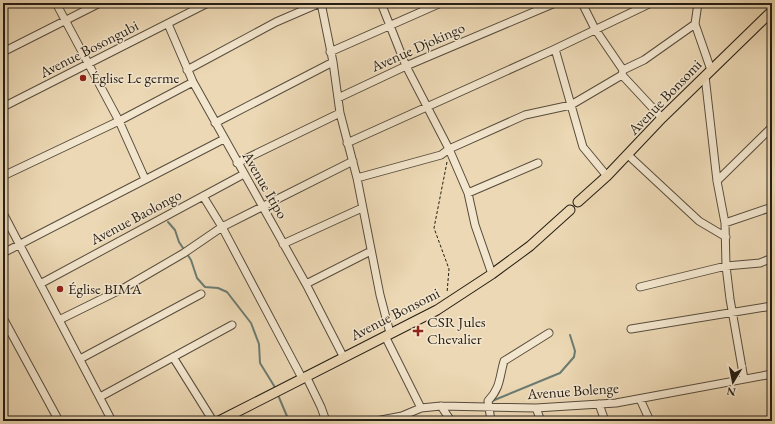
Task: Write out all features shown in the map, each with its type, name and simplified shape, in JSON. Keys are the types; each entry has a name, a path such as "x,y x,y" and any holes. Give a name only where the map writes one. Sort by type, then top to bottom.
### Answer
{"main road":[{"name":"Avenue Bonsomi","path":"578,202 607,176 662,118 772,11"},
{"name":"Avenue Bonsomi","path":"219,421 233,418 267,396 446,304 492,274 530,246 570,210"}],"street":[{"path":"56,3 119,121 145,179"},
{"path":"3,52 100,3"},
{"name":"Avenue Bosongubi","path":"3,107 208,3"},
{"path":"187,70 276,22 321,3 333,62 340,113 357,178 388,334 421,408"},
{"path":"380,3 406,66 449,150 468,193 475,225 492,274"},
{"path":"330,52 388,25 441,3"},
{"name":"Avenue Djokingo","path":"338,98 406,66 554,3"},
{"path":"582,3 595,29 622,73 662,118"},
{"path":"347,143 555,50 595,29 651,3"},
{"path":"698,3 695,24 708,73 717,181 725,223 726,266 732,314 744,379"},
{"name":"Avenue Itipo","path":"168,24 193,82 306,284 343,356"},
{"path":"357,178 441,155 525,115 571,105 644,60 695,24"},
{"path":"555,50 583,146 607,176"},
{"path":"215,123 333,62"},
{"path":"3,176 119,121 193,82"},
{"path":"237,163 340,113"},
{"path":"717,181 772,127"},
{"path":"3,253 224,139"},
{"path":"628,155 699,221 726,237"},
{"path":"59,320 131,284 184,253 222,227 353,161"},
{"path":"468,193 538,163"},
{"name":"Avenue Baolongo","path":"40,284 244,174"},
{"path":"203,196 222,227 321,407 326,421"},
{"path":"725,223 772,207"},
{"path":"283,244 362,208"},
{"path":"3,213 112,421"},
{"path":"306,284 371,251"},
{"path":"640,287 726,266 760,263 772,258"},
{"path":"80,359 201,294"},
{"path":"631,329 732,314 772,306"},
{"path":"3,318 59,421"},
{"path":"100,397 232,325"},
{"path":"491,421 488,401 496,393 500,384 504,361 549,333"},
{"path":"174,357 213,421"},
{"name":"Avenue Bolenge","path":"376,421 402,416 421,408 441,406 536,408 600,404 640,399 772,374"},
{"path":"640,399 650,421"},
{"path":"600,404 605,421"},
{"path":"441,406 451,421"},
{"path":"536,408 540,421"}],"path":[{"path":"446,304 449,269 434,228 449,150"}],"waterway":[{"path":"168,222 175,230 179,242 191,260 197,278 205,287 218,288 227,292 251,323 259,344 260,363 276,389"},
{"path":"492,401 560,373 574,357 575,351 570,335"},
{"path":"278,395 289,421"}],"place":[{"name":"Église Le germe","path":"83,78"},
{"name":"Église BIMA","path":"60,289"},
{"name":"CSR Jules Chevalier","path":"418,331"}]}
